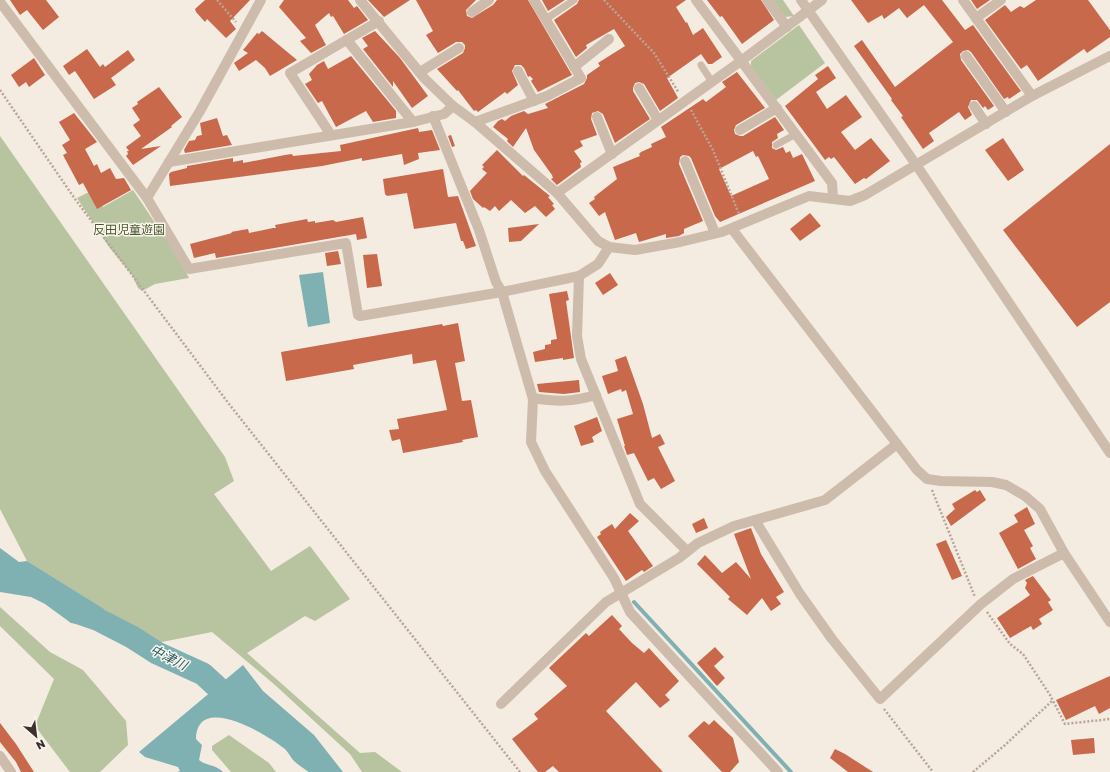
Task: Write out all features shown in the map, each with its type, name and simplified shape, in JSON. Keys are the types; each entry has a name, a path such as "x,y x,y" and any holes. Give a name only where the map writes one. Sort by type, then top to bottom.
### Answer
{"street":[{"path":"147,198 245,31 261,0"},
{"path":"360,0 420,72 453,106 476,122 557,193 598,241 609,247 635,250 680,242 732,229 809,196 850,201 866,196 1032,96 1110,56"},
{"path":"472,12 489,0"},
{"path":"476,122 547,96 581,78 534,0"},
{"path":"696,0 832,183 833,198"},
{"path":"767,0 787,27"},
{"path":"801,0 917,166 1110,453"},
{"path":"557,193 742,61 822,0"},
{"path":"963,0 1032,96"},
{"path":"976,18 1001,0"},
{"path":"0,2 147,198 189,269 346,244 358,315 360,316 502,292 579,276 598,264 609,247"},
{"path":"331,135 290,73 379,21"},
{"path":"574,67 609,39"},
{"path":"347,40 412,122"},
{"path":"420,72 459,48"},
{"path":"966,56 1006,112"},
{"path":"518,71 534,101"},
{"path":"639,88 658,120"},
{"path":"169,162 412,122 444,114 453,106"},
{"path":"974,106 986,124"},
{"path":"740,130 777,108"},
{"path":"433,116 479,230 496,282 502,292 533,398 530,442 545,471 621,592 630,612 778,772"},
{"path":"597,116 612,154"},
{"path":"685,161 715,233"},
{"path":"732,229 917,470 927,479 941,481 992,482 1006,485 1025,496 1040,509 1064,553 1110,622"},
{"path":"579,276 577,336 581,359 640,504 687,551"},
{"path":"533,398 559,402 578,400 596,395"},
{"path":"501,704 606,602 621,592 679,558 698,543 734,526 825,500 897,444"},
{"path":"755,520 800,594 832,639 880,699 981,604 1013,579 1064,553"},
{"path":"0,757 11,772"}],"lane":[{"path":"546,19 574,0"},
{"path":"701,65 712,82"},
{"path":"776,145 796,134"}],"path":[{"path":"217,0 245,31"},
{"path":"604,0 654,53 685,102 713,150 743,224"},
{"path":"0,90 74,199 229,404 520,772"},
{"path":"927,479 976,599 1010,644 1023,654 1053,700 1065,724 1110,719"},
{"path":"880,699 882,707 933,772"},
{"path":"974,772 1005,746 1053,700"}],"green space":[{"path":"773,0 783,0 794,16 785,17"},
{"path":"799,25 825,63 776,100 751,66 751,61"},
{"path":"0,136 225,457 234,481 214,494 271,571 310,546 350,599 315,621 305,616 247,653 360,753 375,752 402,772 362,772 350,754 275,685 212,632 157,643 27,561 0,509"},
{"name":"反田児童遊園","path":"93,190 103,207 133,190 180,260 189,278 155,284 142,291 138,288 132,275 109,247 77,198"},
{"path":"0,607 50,652 83,670 126,721 128,745 100,772 70,772 35,726 54,679 0,626"},
{"path":"229,735 269,763 276,772 231,772 212,750 212,746"}],"water":[{"path":"323,272 330,323 308,327 299,275"},
{"path":"0,548 19,562 27,561 104,609 106,634 84,625 71,623 45,604 31,597 0,592"},
{"path":"243,665 263,691 314,735 343,772 309,772 294,761 285,749 264,735 250,727 220,718 208,719 199,725 196,739 202,745 199,760 220,769 223,772 177,772 180,771 178,767 145,757 139,752"}],"building":[{"path":"10,0 46,0 59,17 43,30 27,10 20,15"},
{"path":"205,0 250,0 230,21 236,29 226,38 207,19 205,22 196,12 195,9"},
{"path":"284,0 348,0 354,8 357,6 368,20 344,34 333,16 331,17 329,13 315,25 326,45 311,53 300,41 306,38 279,7"},
{"path":"368,0 410,0 384,17"},
{"path":"416,0 476,0 466,10 467,16 472,18 493,5 497,0 528,0 572,75 538,92 531,81 533,79 530,76 528,77 524,68 521,65 515,65 512,71 518,85 507,94 505,92 478,112 476,110 474,111 458,90 457,91 437,69 463,53 465,45 462,42 456,42 438,53 426,35 433,31"},
{"path":"542,0 565,0 548,11"},
{"path":"579,0 686,0 676,7 686,23 687,22 693,35 703,28 722,57 712,64 708,64 701,54 667,78 678,98 660,111 644,84 639,82 635,83 633,91 650,119 615,143 603,114 598,111 592,113 591,119 597,135 580,141 583,146 574,151 582,162 580,163 581,167 557,185 551,179 553,178 552,175 534,150 526,128 513,147 507,141 508,139 493,127 498,121 502,119 505,121 511,116 524,111 528,114 548,108 545,104 584,84 587,75 600,66 598,63 625,46 614,29 586,45 587,48 576,57 554,20 577,4"},
{"path":"707,0 761,0 774,20 742,44 722,16 720,17"},
{"path":"851,0 942,0 965,30 973,25 1021,91 1009,99 1008,97 1004,99 971,52 968,50 963,51 960,54 961,60 994,106 988,110 985,106 983,108 977,100 971,100 968,107 972,115 965,120 959,112 929,133 934,141 923,149 901,117 903,116 891,100 892,99 854,46 862,40 895,87 953,42 924,5 907,18 899,8 884,19 882,15 868,23"},
{"path":"971,0 990,0 977,9"},
{"path":"1036,0 1088,0 1110,30 1110,37 1087,53 1084,49 1038,81 1027,65 1021,69 985,20 1005,5 1011,12 1020,6 1024,8"},
{"path":"262,31 297,60 270,76 265,68 256,60 239,71 234,63 248,53 243,50 257,33 259,34"},
{"path":"375,31 400,58 428,96 412,108 393,81 393,87 363,49 368,46 362,38"},
{"path":"87,49 100,67 103,64 105,67 128,50 135,60 111,78 116,85 94,99 75,71 69,75 63,66"},
{"path":"351,56 396,111 396,118 373,122 366,111 336,127 322,101 318,103 305,84 312,80 309,74 317,65 324,61 328,69"},
{"path":"34,58 45,75 29,87 26,82 19,87 11,75"},
{"path":"828,66 836,78 816,92 827,109 846,95 862,117 841,132 855,150 871,138 890,161 866,179 864,178 855,184 834,157 831,159 829,157 825,160 785,106 818,79 815,75"},
{"path":"737,72 765,108 736,125 734,130 735,134 743,136 775,117 784,130 777,134 778,138 772,142 772,148 776,150 783,147 786,153 790,151 793,158 802,154 815,181 720,222 715,216 691,158 683,155 680,157 679,164 703,221 684,229 684,233 679,236 666,238 666,234 639,242 636,233 615,240 605,212 599,216 589,203 595,199 594,197 617,179 613,167 640,156 639,154 641,152 652,147 651,144 666,137 661,127 703,99 706,102 726,87 722,82","holes":["753,151 756,157 758,156 769,179 731,196 719,169"]},
{"path":"159,87 182,117 171,126 172,127 141,149 161,146 133,165 126,156 128,154 127,151 129,151 126,147 141,136 133,125 140,120 132,108 138,104 137,102"},
{"path":"74,113 97,142 85,149 94,166 97,164 101,173 110,168 116,179 124,178 131,190 97,209 83,183 79,185 63,155 67,153 62,145 70,140 59,122"},
{"path":"217,118 223,136 227,135 232,145 185,153 184,150 189,141 195,140 197,136 202,135 200,123"},
{"path":"418,128 419,132 432,130 440,150 418,153 419,159 404,165 402,154 362,161 362,158 322,166 170,186 169,174 171,172 187,168 187,166 233,158 233,162 243,160 243,163 292,154 293,156 341,151 340,145"},
{"path":"451,135 455,146 452,147 448,136"},
{"path":"1003,138 1024,170 1008,181 985,150"},
{"path":"1110,144 1110,302 1077,327 1003,230"},
{"path":"497,150 523,176 524,175 550,196 548,197 554,204 552,205 555,209 546,217 535,206 525,213 511,200 499,211 495,206 490,211 484,207 483,208 473,199 470,191 487,173 482,169 484,167 482,165"},
{"path":"443,169 448,197 458,196 476,246 466,249 463,241 461,241 456,223 414,229 407,193 387,196 385,194 383,179"},
{"path":"810,213 821,226 800,241 790,229"},
{"path":"363,217 367,238 357,240 356,234 216,258 215,253 194,258 190,244 232,233 231,232 248,229 249,233 276,228 275,225 307,219 308,222 315,221 315,223 333,220 336,222"},
{"path":"539,224 521,241 509,242 508,228"},
{"path":"338,251 341,264 327,266 325,253"},
{"path":"377,254 382,286 367,288 363,255"},
{"path":"610,273 618,285 603,295 595,283"},
{"path":"567,291 569,300 566,301 574,358 535,362 533,352 545,349 545,345 551,344 551,340 557,339 549,294"},
{"path":"458,323 465,361 455,363 462,401 471,400 478,437 462,440 463,442 403,453 400,439 392,441 389,430 399,429 397,419 447,410 436,360 413,364 412,354 353,365 354,369 286,381 281,352 442,324 443,326"},
{"path":"626,356 643,404 652,438 660,434 665,444 658,447 675,481 661,489 654,478 648,481 634,453 627,455 617,419 633,414 626,390 622,392 621,389 608,394 602,376 618,371 615,360"},
{"path":"579,380 580,392 564,394 539,392 537,384"},
{"path":"597,417 602,431 592,437 594,442 581,446 574,426"},
{"path":"975,490 977,492 980,490 986,500 951,526 946,517 955,509 952,504"},
{"path":"1027,507 1035,524 1024,530 1033,546 1030,548 1036,559 1018,569 999,533 1018,522 1014,515"},
{"path":"630,513 639,521 628,531 653,566 644,572 642,570 626,581 597,537 601,534 600,532 612,524 615,529"},
{"path":"704,518 708,528 696,533 692,524"},
{"path":"751,528 761,554 784,592 776,597 781,604 771,611 762,598 747,615 728,599 730,597 697,564 705,555 722,573 736,562 751,579 734,534"},
{"path":"946,540 962,576 952,580 936,544"},
{"path":"1033,576 1051,600 1048,602 1053,610 1039,619 1042,624 1033,630 1031,626 1010,638 997,618 1030,595 1025,588 1027,583 1025,580"},
{"path":"612,615 622,626 619,629 632,643 644,653 649,648 679,681 665,695 670,700 660,708 636,682 606,711 663,772 559,772 553,766 545,772 538,772 512,739 538,719 534,714 567,686 549,668 586,633 589,636"},
{"path":"715,647 724,657 714,666 725,678 717,686 697,663"},
{"path":"1110,676 1110,708 1099,714 1095,706 1066,720 1056,700"},
{"path":"714,720 733,738 739,762 730,772 722,772 688,736 704,721 709,725"},
{"path":"0,723 34,772 21,772 16,762 0,742"},
{"path":"1094,738 1095,753 1073,755 1071,740"},
{"path":"835,749 873,772 848,772 830,758"}],"waterway":[{"path":"634,602 791,772"},
{"name":"中津川","path":"76,612 99,620 132,637 157,653 203,674 239,707"}]}
